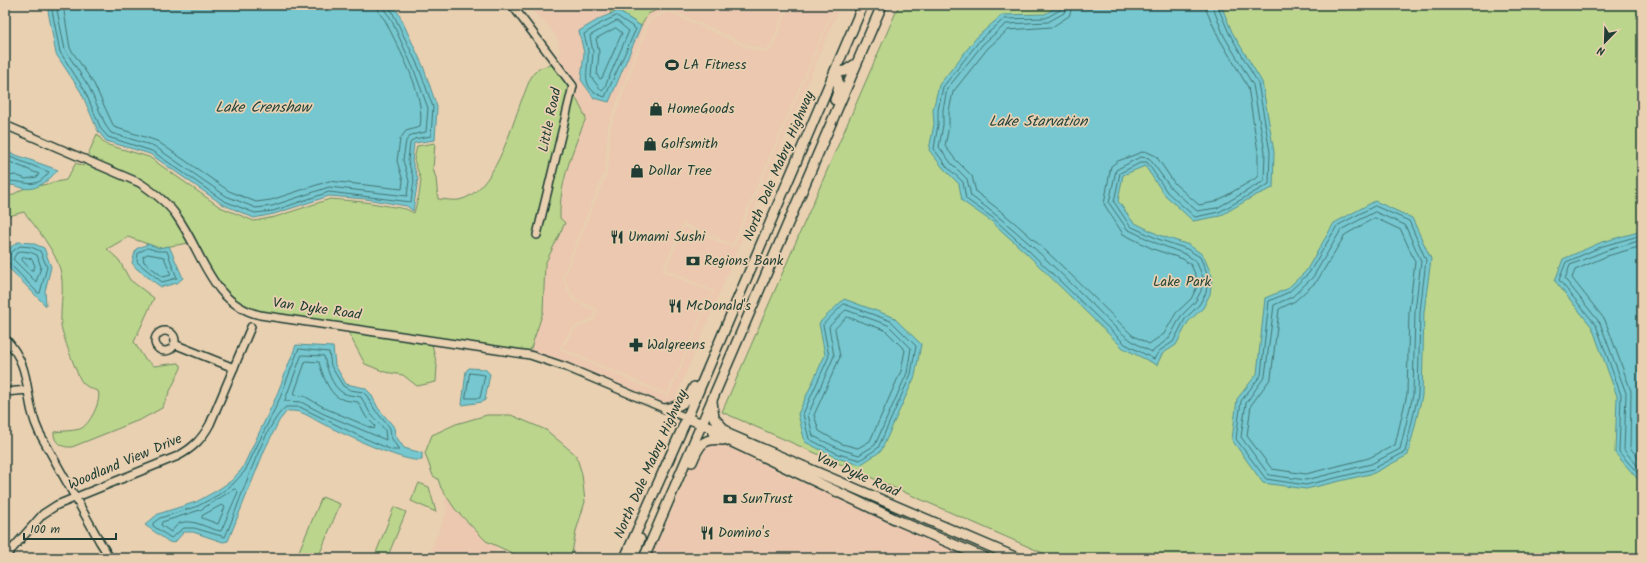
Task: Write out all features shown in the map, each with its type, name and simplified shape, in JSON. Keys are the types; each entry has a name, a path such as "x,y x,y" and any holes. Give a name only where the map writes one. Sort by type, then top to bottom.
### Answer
{"main road":[{"name":"North Dale Mabry Highway","path":"625,558 687,418 863,5"},
{"name":"North Dale Mabry Highway","path":"645,558 701,424 882,5"},
{"path":"665,409 682,405 690,396 821,93 832,77 857,63"},
{"path":"806,182 806,166 838,93 838,79 832,77"},
{"path":"712,399 714,418 727,437"},
{"name":"Van Dyke Road","path":"687,418 897,520 985,558"},
{"path":"645,558 665,523 701,444 713,438 727,437"},
{"name":"Van Dyke Road","path":"727,437 1016,558"},
{"path":"632,558 651,510 652,497"},
{"path":"897,520 908,518 984,549 1012,558"}],"street":[{"name":"Little Road","path":"512,5 573,86 537,234"},
{"name":"Van Dyke Road","path":"5,125 140,183 156,194 176,214 221,292 242,309 260,315 530,355 566,367 687,418"},
{"name":"Woodland View Drive","path":"5,557 43,514 57,505 178,456 194,446 205,433 210,424 251,327"},
{"path":"5,338 21,360 27,377 34,422 110,558"},
{"path":"174,344 234,368"},
{"path":"5,392 28,390"}],"shaded area":[{"path":"526,5 613,5 610,14 579,31 584,53 581,80 594,98 608,102 648,14 667,5 786,5 770,48 765,50 749,45 669,9 648,19 608,126 605,170 562,277 572,300 595,311 592,318 573,327 560,347 560,350 668,397 714,291 666,269 684,227 731,247 735,245 836,5 840,5 673,404 665,405 570,364 530,351 543,312 545,264 562,231 560,207 571,152 586,118 559,62 561,52 557,38 548,25"},
{"path":"789,5 834,6 732,244 683,223 662,271 712,292 667,394 562,348 575,329 594,320 598,309 574,298 564,277 608,171 611,127 650,21 669,12 748,48 765,53 772,50"},
{"path":"720,443 794,479 972,558 649,558 667,523 696,455 705,445"},
{"path":"447,497 455,509 486,541 497,546 492,558 428,558 447,511 445,502"}],"green space":[{"path":"613,5 667,5 648,14 641,26 618,11 610,14"},
{"name":"Lake Park","path":"899,5 1642,5 1642,558 1054,558 722,412"},
{"path":"552,65 569,88 533,237 539,238 574,94 586,118 576,142 564,180 560,205 560,218 565,223 545,264 543,312 530,351 261,312 245,307 231,298 221,287 213,275 186,223 178,211 168,201 158,192 136,178 87,157 97,134 105,144 149,157 220,207 254,221 275,217 330,199 365,202 406,209 414,213 421,180 414,160 417,146 435,143 433,169 436,178 438,199 459,200 471,195 482,185 500,158 529,81 537,70 545,66"},
{"path":"76,163 83,166 85,163 133,184 154,198 175,220 189,243 159,248 128,237 107,249 119,260 130,280 154,298 134,342 144,358 154,366 178,363 181,365 181,368 162,408 142,419 69,447 62,446 57,442 54,432 77,430 84,427 88,423 97,406 99,395 98,391 89,388 80,379 64,336 61,325 62,290 58,262 45,239 24,212 5,217 5,199 23,189 66,180"},
{"path":"348,332 432,344 437,366 436,382 417,386 403,375 385,372 365,364"},
{"path":"487,415 511,415 546,430 576,455 582,474 585,502 576,531 571,558 523,558 486,541 455,509 441,488 438,479 433,476 425,453 432,435 456,424"},
{"path":"419,483 429,487 436,512 411,501"},
{"path":"322,497 340,504 318,558 296,558"},
{"path":"394,507 406,512 387,558 374,558"}],"water":[{"name":"Lake Crenshaw","path":"47,5 391,5 398,12 423,66 437,107 435,140 414,143 412,161 418,179 413,211 407,206 366,199 329,196 274,214 254,218 222,204 150,154 106,141 98,131 81,92 56,54"},
{"name":"Lake Starvation","path":"1060,5 1221,5 1232,32 1262,82 1274,152 1273,188 1254,196 1220,216 1193,221 1164,194 1145,166 1123,175 1118,201 1133,222 1159,235 1189,245 1203,255 1212,276 1210,294 1203,308 1188,322 1176,345 1162,354 1157,365 1123,348 1026,253 991,221 962,201 959,184 944,169 929,150 934,124 933,110 939,85 977,37 1002,15 1045,14"},
{"path":"618,11 641,26 609,102 594,98 581,80 584,53 579,31 601,18"},
{"path":"5,151 58,170 47,181 33,188 28,189 12,185 5,186"},
{"path":"1375,201 1412,218 1431,259 1424,312 1422,396 1408,455 1374,473 1306,489 1263,483 1232,440 1237,399 1257,374 1265,298 1287,289 1306,271 1334,223"},
{"path":"1642,231 1642,484 1615,453 1617,396 1592,327 1555,281 1563,259 1602,242"},
{"path":"18,242 32,243 44,248 51,267 45,291 46,306 5,264 8,251"},
{"path":"148,244 159,248 169,246 183,278 177,283 161,287 137,269 132,263 136,249"},
{"path":"844,299 893,317 921,344 915,376 881,451 860,465 837,458 805,442 798,414 825,355 819,323"},
{"path":"296,345 333,347 335,365 346,384 365,388 371,394 378,408 394,427 395,435 404,448 422,453 422,460 414,460 388,452 342,433 305,414 297,411 287,411 279,421 265,449 228,541 223,542 193,532 184,532 174,543 169,542 145,525 158,514 196,502 216,491 231,481 242,469 276,397"},
{"path":"469,368 485,369 490,374 485,400 482,402 462,405 466,371"}],"place":[{"name":"LA Fitness","path":"672,65"},
{"name":"HomeGoods","path":"656,109"},
{"name":"Golfsmith","path":"650,144"},
{"name":"Dollar Tree","path":"637,171"},
{"name":"Umami Sushi","path":"617,237"},
{"name":"Regions Bank","path":"693,261"},
{"name":"McDonald's","path":"675,306"},
{"name":"Walgreens","path":"636,345"},
{"name":"SunTrust","path":"730,499"},
{"name":"Domino's","path":"707,533"}]}
